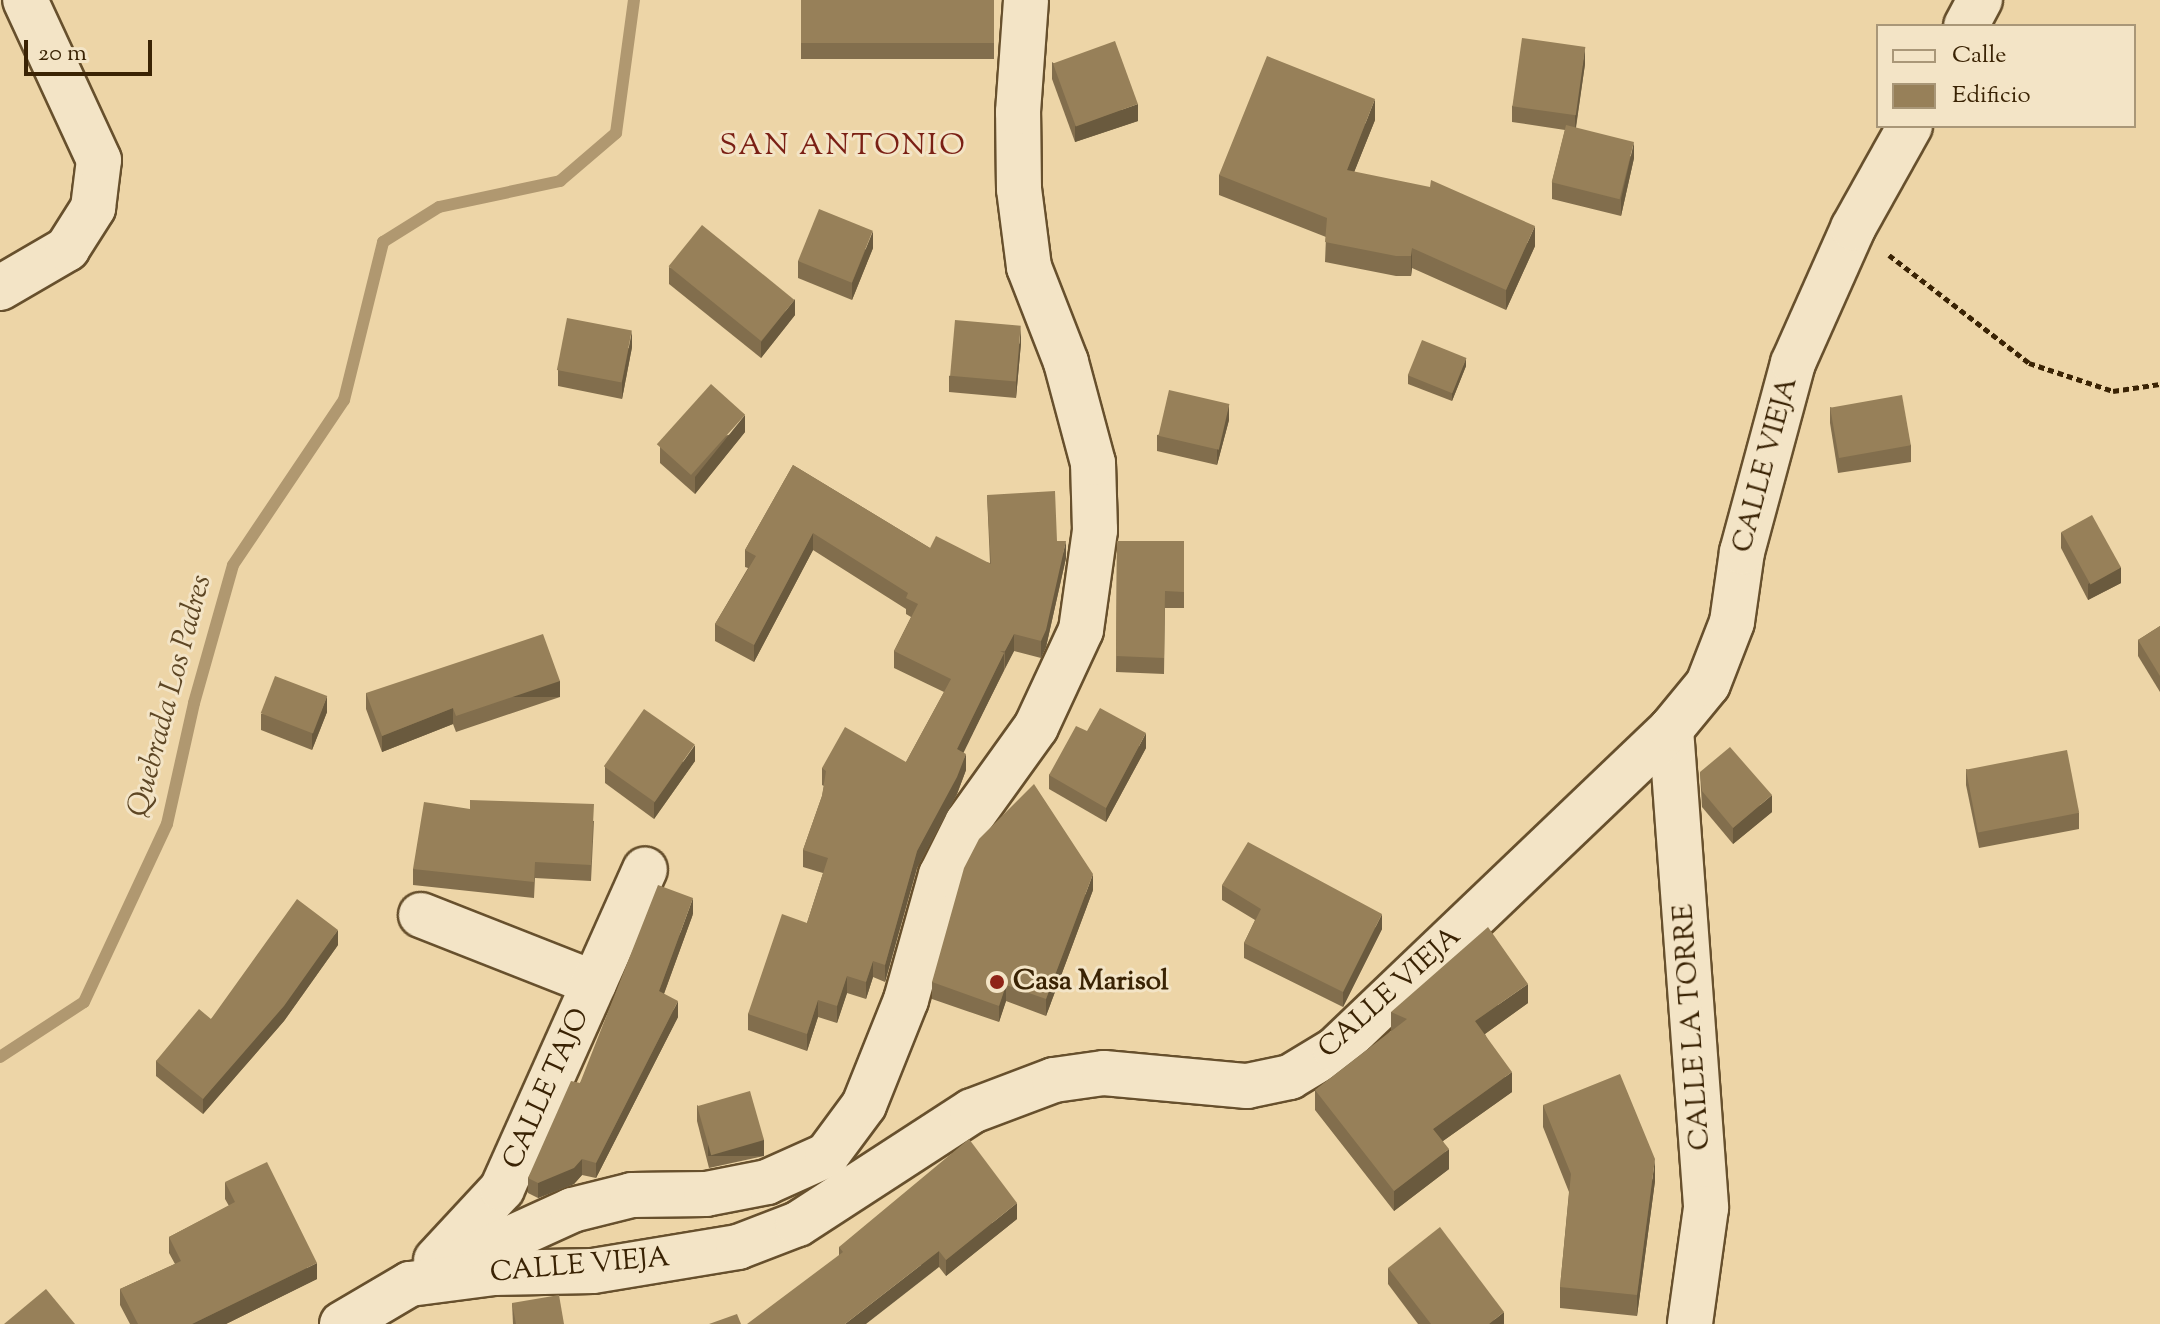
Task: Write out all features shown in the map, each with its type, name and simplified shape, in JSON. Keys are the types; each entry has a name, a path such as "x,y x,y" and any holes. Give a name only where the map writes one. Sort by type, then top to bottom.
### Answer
{"street":[{"path":"0,288 67,249 93,208 99,160 25,0"},
{"path":"410,1284 572,1210 632,1195 706,1194 767,1182 827,1155 864,1105 906,1000 941,875 967,823 1036,727 1081,630 1095,530 1093,463 1066,362 1029,267 1019,189 1018,112 1026,0"},
{"path":"1967,24 1980,0"},
{"name":"CALLE VIEJA","path":"342,1324 410,1284 494,1273 593,1271 738,1247 798,1224 972,1111 1054,1080 1104,1073 1247,1086 1290,1077 1335,1050 1671,729 1708,684 1732,622 1742,552 1793,363 1853,228 1909,128"},
{"name":"CALLE LA TORRE","path":"1671,729 1706,1208 1690,1324"},
{"name":"CALLE TAJO","path":"410,1284 465,1234 502,1189 645,869"},
{"path":"421,915 594,983"}],"path":[{"path":"1853,228 2029,363 2113,391 2160,384"}],"building":[{"path":"801,0 994,0 994,43 801,43"},
{"path":"1522,38 1585,47 1576,115 1512,106"},
{"path":"1115,41 1138,104 1076,127 1053,64"},
{"path":"1267,56 1375,99 1347,170 1430,187 1431,180 1535,226 1506,290 1412,248 1411,256 1396,256 1325,242 1327,218 1219,175"},
{"path":"1566,125 1634,142 1620,199 1552,182"},
{"path":"819,209 873,231 852,283 798,261"},
{"path":"702,225 794,300 761,341 669,266"},
{"path":"567,318 632,331 622,383 557,370"},
{"path":"955,320 1021,326 1016,382 950,376"},
{"path":"1422,340 1467,358 1452,393 1408,375"},
{"path":"711,384 745,415 691,475 657,444"},
{"path":"1169,390 1229,404 1219,450 1158,436"},
{"path":"1902,395 1911,445 1839,458 1830,408"},
{"path":"793,465 930,548 936,536 991,564 987,495 1055,491 1057,541 1066,541 1041,641 1014,634 1005,651 1000,651 1004,653 957,749 966,754 917,851 885,965 873,961 866,982 847,976 837,1006 818,1000 807,1034 748,1014 782,914 807,923 828,858 803,850 822,796 826,771 822,768 845,727 906,762 951,679 894,651 918,604 906,598 908,593 813,533 754,645 715,624 756,556 745,550"},
{"path":"2092,515 2121,567 2090,584 2061,532"},
{"path":"1117,541 1184,541 1184,592 1165,591 1164,658 1116,656"},
{"path":"2160,626 2160,676 2138,640"},
{"path":"543,634 560,681 456,716 453,708 382,736 366,693"},
{"path":"275,676 327,696 313,733 261,713"},
{"path":"1100,708 1146,733 1106,808 1049,775 1076,726 1087,731"},
{"path":"644,709 695,745 655,802 604,766"},
{"path":"1730,747 1772,795 1733,828 1702,791 1700,772"},
{"path":"2067,750 2079,813 1978,832 1966,770"},
{"path":"1034,784 1093,874 1046,999 1006,985 999,1006 932,982 964,868 979,839"},
{"path":"470,800 594,804 591,865 535,862 534,882 413,869 424,802 470,809"},
{"path":"1248,842 1382,914 1343,992 1244,943 1261,909 1222,885"},
{"path":"658,885 693,898 659,991 678,1001 596,1163 582,1159 574,1168 538,1183 528,1178 571,1081 580,1083"},
{"path":"297,899 338,930 284,1006 203,1099 156,1061 199,1009 211,1019"},
{"path":"1488,927 1528,984 1475,1021 1512,1072 1433,1129 1449,1149 1394,1191 1315,1090 1407,1019 1391,1012"},
{"path":"1620,1074 1655,1159 1637,1295 1560,1287 1571,1174 1543,1105"},
{"path":"750,1091 764,1140 711,1155 697,1106"},
{"path":"969,1139 1017,1203 946,1260 939,1251 845,1324 747,1324 843,1252 839,1247"},
{"path":"267,1162 317,1263 192,1324 138,1324 120,1289 181,1261 169,1237 235,1202 225,1182"},
{"path":"1440,1227 1504,1312 1489,1324 1431,1324 1388,1268"},
{"path":"46,1289 75,1324 4,1324"},
{"path":"559,1295 564,1324 516,1324 512,1303"},
{"path":"737,1314 741,1324 709,1324"}],"waterway":[{"name":"Quebrada Los Padres","path":"0,1057 84,1002 167,824 194,703 233,565 344,400 383,242 439,207 560,181 616,133 634,0"}],"place":[{"name":"Casa Marisol","path":"997,982"}],"district":[{"name":"SAN ANTONIO","path":"843,147"}]}
